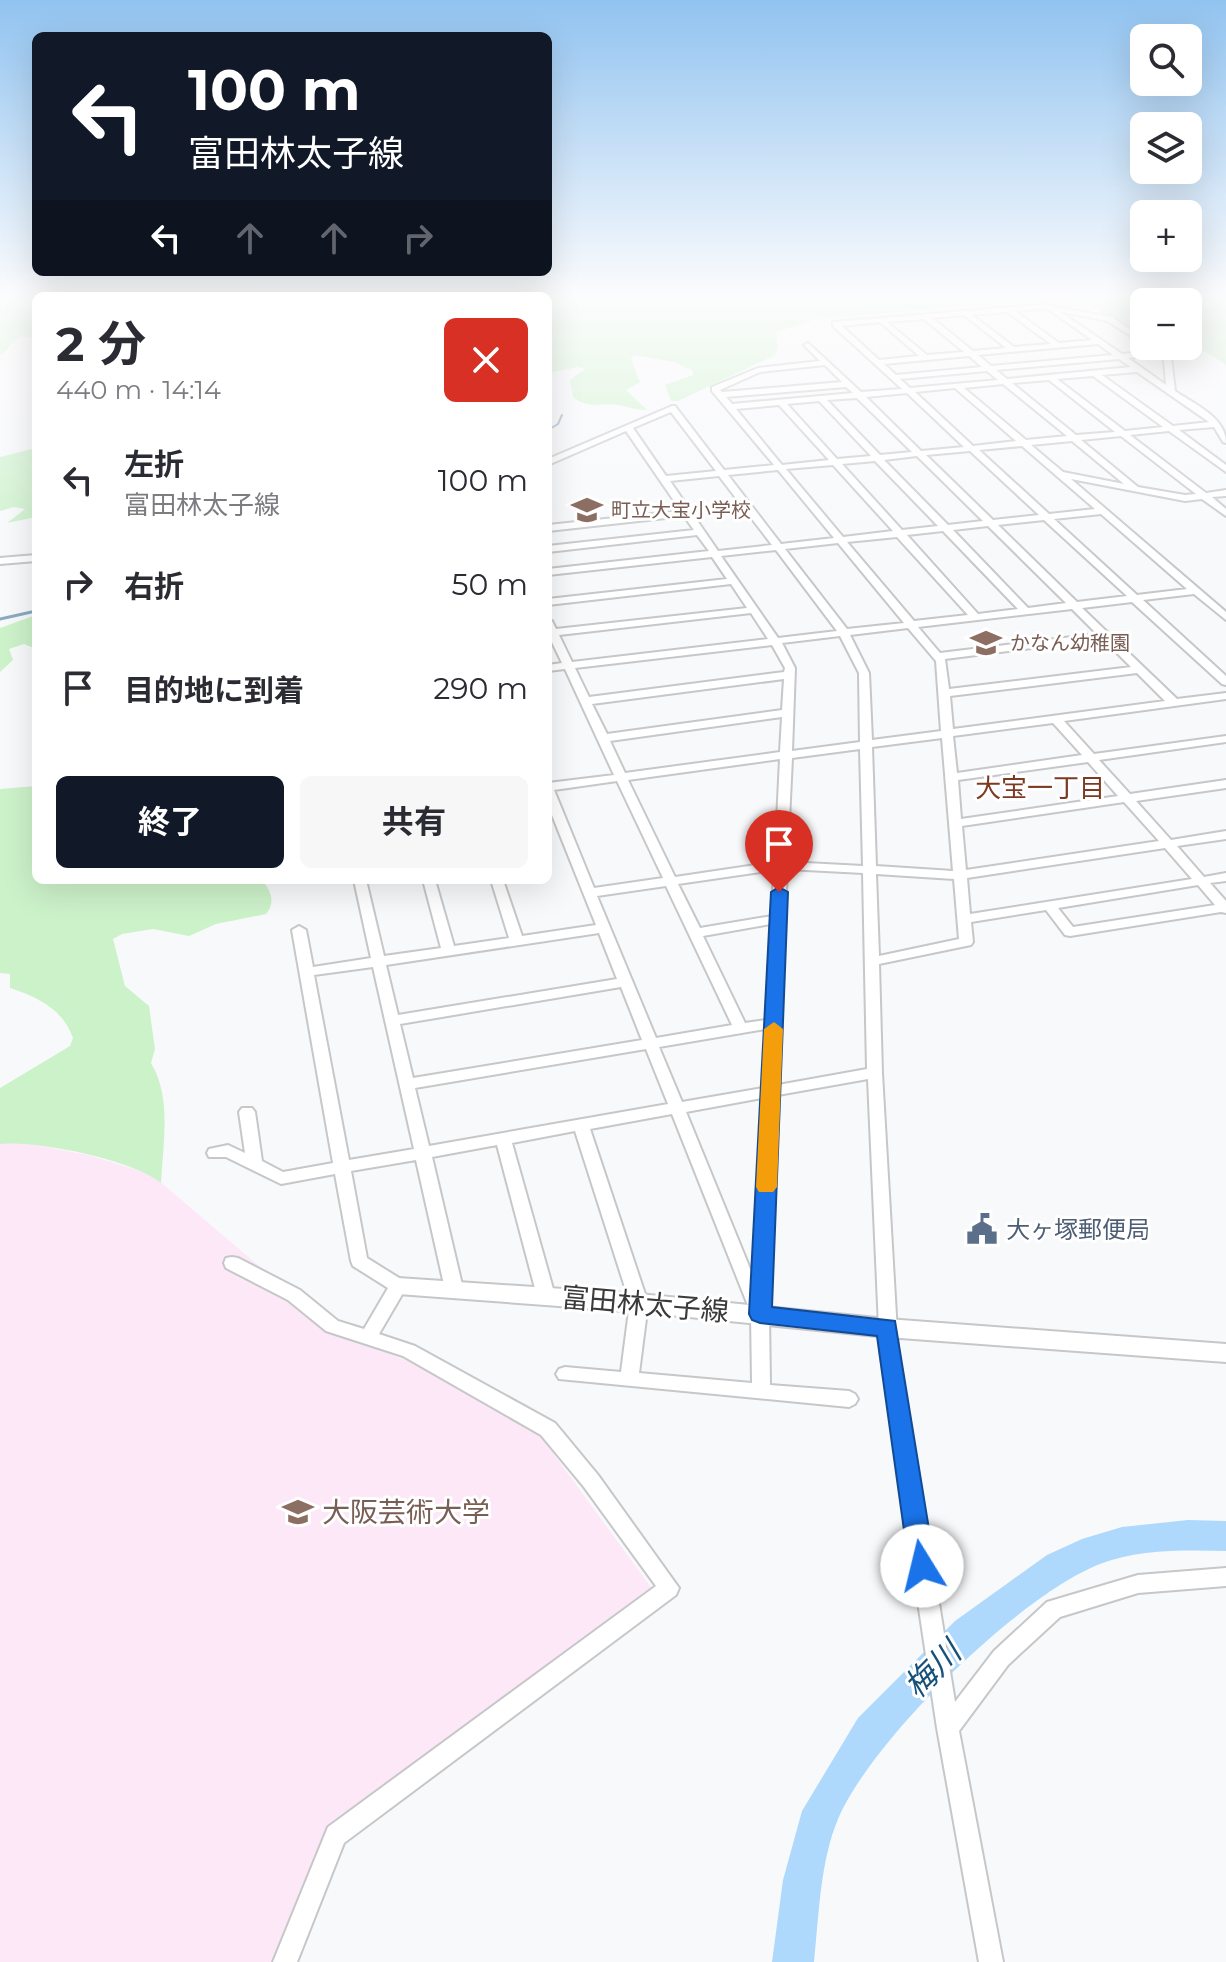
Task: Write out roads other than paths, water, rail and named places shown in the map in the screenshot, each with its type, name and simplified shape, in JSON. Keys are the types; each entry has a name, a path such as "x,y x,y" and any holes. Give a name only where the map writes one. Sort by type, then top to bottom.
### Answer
{"main road":[{"name":"富田林太子線","path":"398,1286 639,1303 887,1328 1226,1353"}],"street":[{"path":"723,386 715,389 938,657 944,693 966,942 874,961"},
{"path":"720,395 830,386"},
{"path":"850,386 1174,703"},
{"path":"903,386 1226,682"},
{"path":"957,386 1225,616"},
{"path":"730,407 961,386"},
{"path":"1010,386 1136,489"},
{"path":"1061,386 1226,513"},
{"path":"1112,386 1226,469"},
{"path":"1162,386 1217,424 1226,440"},
{"path":"1170,386 1171,392"},
{"path":"820,398 1025,611"},
{"path":"781,402 975,617"},
{"path":"552,460 672,408 844,633 864,673 875,1073 887,1328 943,1701 991,1962"},
{"path":"663,479 1217,424"},
{"path":"628,427 775,641 787,661 790,675 760,1314 761,1391"},
{"path":"1062,475 1185,498 1226,493"},
{"path":"552,572 1104,511"},
{"path":"552,528 686,513"},
{"path":"552,549 699,532"},
{"path":"0,561 32,558"},
{"path":"552,602 733,581"},
{"path":"552,668 1196,591"},
{"path":"552,628 753,610"},
{"path":"552,632 741,1029"},
{"path":"938,657 1105,636"},
{"path":"944,693 1139,669"},
{"path":"586,701 790,675"},
{"path":"552,788 1226,696"},
{"path":"603,738 787,713"},
{"path":"1057,720 1225,908"},
{"path":"951,777 1226,739"},
{"path":"956,823 1226,784"},
{"path":"552,799 760,1314"},
{"path":"590,893 780,865 959,875 1226,835"},
{"path":"964,919 1226,877"},
{"path":"361,884 454,1289"},
{"path":"430,884 449,951"},
{"path":"498,884 517,941"},
{"path":"1049,905 1070,932 1225,908"},
{"path":"695,933 778,919"},
{"path":"308,972 604,928"},
{"path":"299,930 359,1261 398,1286 368,1338"},
{"path":"393,1021 626,982"},
{"path":"407,1084 774,1023"},
{"path":"215,1153 228,1151 281,1178 875,1073"},
{"path":"247,1112 254,1164"},
{"path":"581,1125 639,1303 629,1380"},
{"path":"503,1139 546,1296"},
{"path":"232,1263 294,1295 332,1326 409,1351 548,1429 669,1588 336,1835 285,1962"},
{"path":"565,1374 849,1399"},
{"path":"948,1728 1001,1658 1054,1609 1138,1584 1226,1577"}],"waterway":[{"path":"552,428 558,424 562,415"},
{"path":"0,619 32,612"},
{"name":"梅川","path":"793,1962 803,1880 821,1811 871,1731 968,1633 1059,1566 1094,1550 1122,1542 1188,1535 1226,1536"}],"place":[{"name":"町立大宝小学校","path":"587,510"},
{"name":"かなん幼稚園","path":"986,643"},
{"name":"大ヶ塚郵便局","path":"982,1229"},
{"name":"大阪芸術大学","path":"298,1512"}],"district":[{"name":"大宝一丁目","path":"1040,788"}]}
